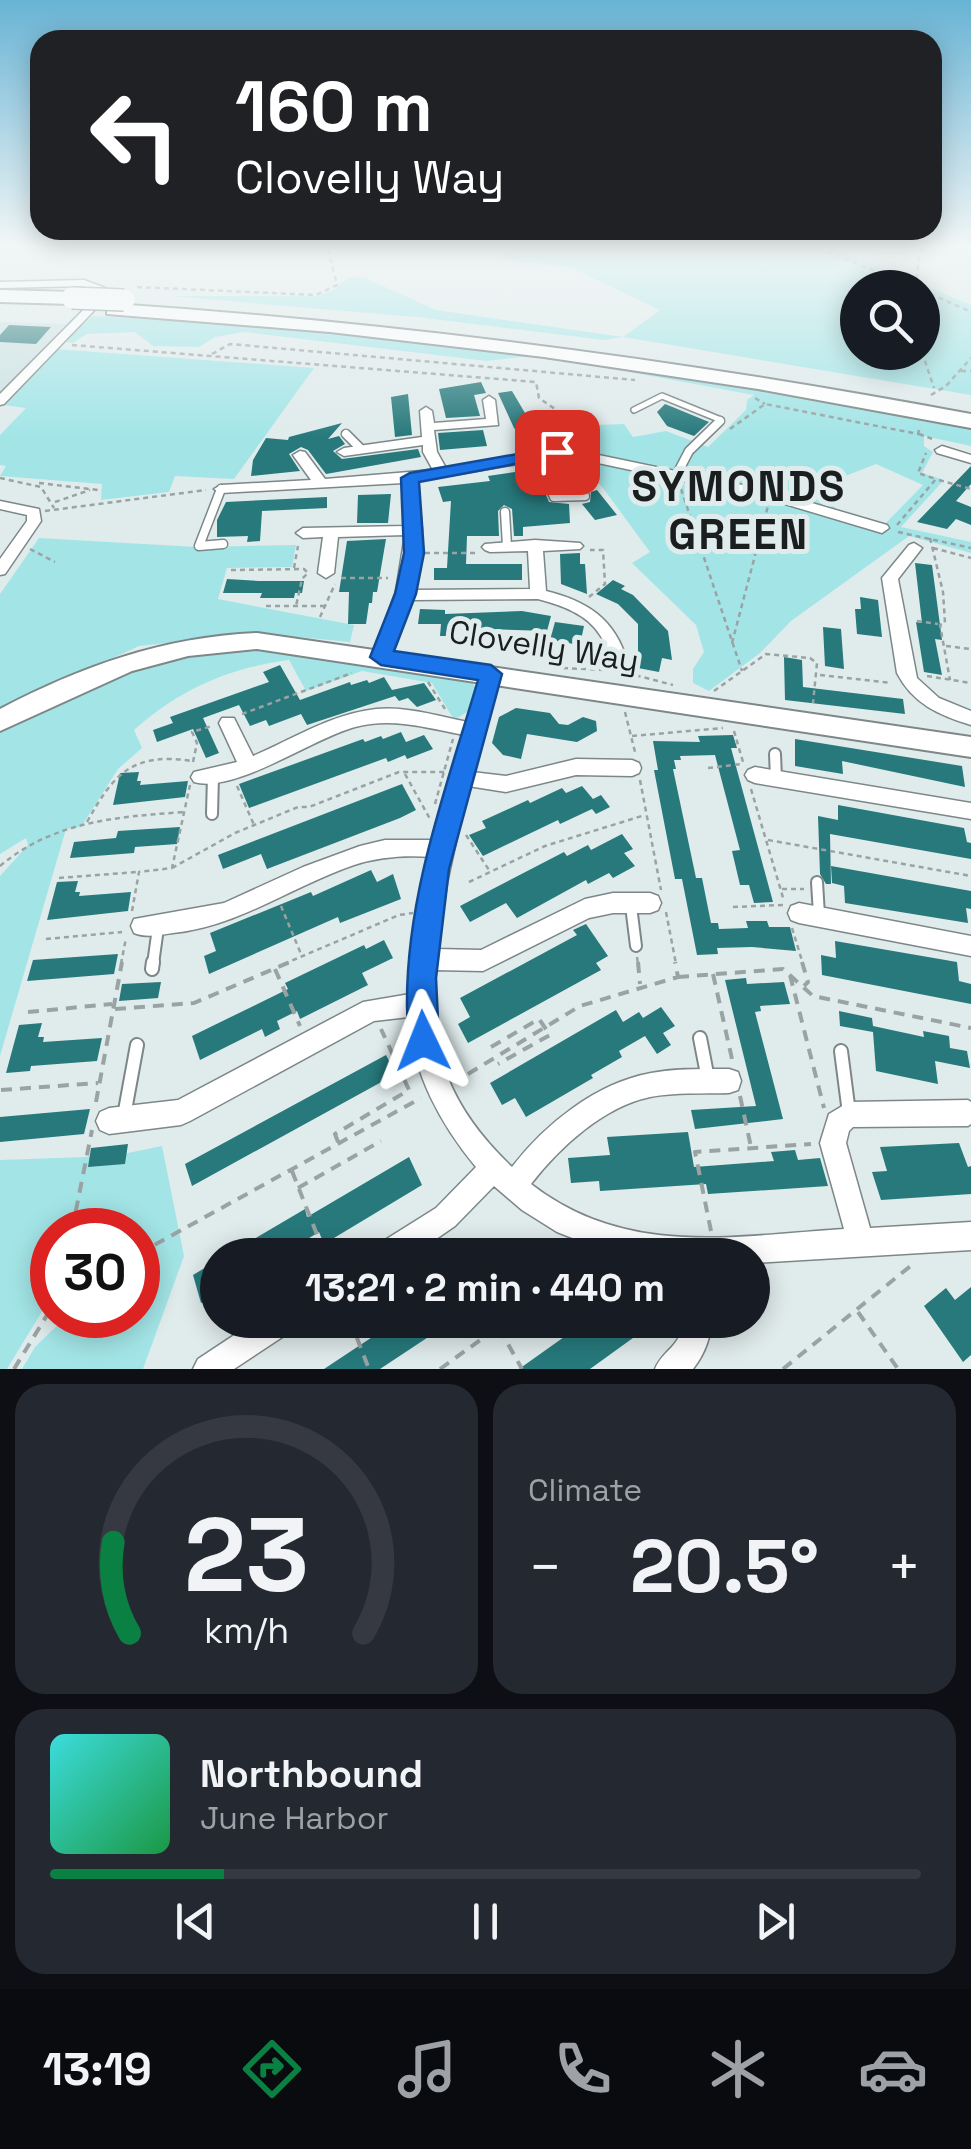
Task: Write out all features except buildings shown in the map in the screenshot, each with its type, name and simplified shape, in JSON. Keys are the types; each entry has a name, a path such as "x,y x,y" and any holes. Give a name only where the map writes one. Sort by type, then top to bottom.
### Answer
{"highway":[{"path":"197,309 556,349 804,388 971,421"},
{"path":"247,309 539,336 810,378 971,409"}],"street":[{"path":"0,401 55,344 73,309"},
{"path":"344,452 493,422 489,400"},
{"path":"426,411 428,434 442,473"},
{"path":"937,445 971,459"},
{"path":"221,488 410,478 565,452 771,495 887,529"},
{"path":"300,455 320,482"},
{"path":"372,663 407,587 414,553 410,478"},
{"path":"0,505 34,512 34,521 0,570"},
{"path":"304,532 415,530"},
{"path":"301,571 333,575 331,532"},
{"path":"535,546 538,594"},
{"path":"499,547 575,546"},
{"path":"923,548 890,578 908,679 944,710 971,718"},
{"path":"407,587 538,594 578,607 611,632 615,668"},
{"name":"Clovelly Way","path":"0,721 94,672 175,649 256,641 372,663 491,674 971,747"},
{"path":"491,674 465,729 430,910 421,1004 423,1041 455,1120 493,1167 513,1187 563,1222 602,1238"},
{"path":"217,770 363,718 392,716 465,729"},
{"path":"217,770 232,719"},
{"path":"457,774 506,784 576,767 632,768"},
{"path":"749,770 971,812"},
{"path":"143,927 212,917 390,845 445,839"},
{"path":"425,959 483,961 584,909 640,903"},
{"path":"802,916 971,946"},
{"path":"105,1118 181,1112 371,1010 421,1004"},
{"path":"513,1187 551,1140 627,1092 719,1082"},
{"path":"861,1243 833,1142 838,1123 850,1115 968,1114"},
{"path":"417,1238 445,1222 493,1167"},
{"path":"770,1248 971,1236"},
{"path":"208,1369 255,1338"},
{"path":"670,1369 684,1360 694,1338"}],"lane":[{"path":"634,410 662,396 721,420 689,452 677,474"},
{"path":"346,434 360,448"},
{"path":"538,454 554,498 585,496"},
{"path":"221,488 199,546 223,544"},
{"path":"499,547 505,512"},
{"path":"775,754 776,778"},
{"path":"212,814 217,770"},
{"path":"802,916 818,886"},
{"path":"636,946 640,903"},
{"path":"143,927 152,969"},
{"path":"700,1038 719,1082"},
{"path":"105,1118 137,1046"},
{"path":"840,1051 850,1115"}],"path":[{"path":"55,344 536,382 539,398 578,425 578,442 565,452"},
{"path":"211,355 230,344 622,381"},
{"path":"931,394 946,386 971,358"},
{"path":"928,370 935,390"},
{"path":"959,371 971,372"},
{"path":"722,435 764,404 918,434 923,417"},
{"path":"937,445 918,473 971,490"},
{"path":"677,474 742,672"},
{"path":"0,478 98,490"},
{"path":"887,529 936,479"},
{"path":"28,481 50,492 54,510"},
{"path":"34,512 221,488"},
{"path":"54,503 92,490"},
{"path":"732,644 771,495"},
{"path":"887,529 971,548"},
{"path":"296,606 302,579 304,532"},
{"path":"923,548 930,538"},
{"path":"19,542 56,562"},
{"path":"575,546 603,550 605,584 578,607"},
{"path":"414,553 490,554 499,547"},
{"path":"923,548 971,558"},
{"path":"897,618 945,623 943,592 923,548"},
{"path":"231,570 301,571"},
{"path":"320,616 327,606 333,575 407,587"},
{"path":"266,606 327,606"},
{"path":"940,625 950,680"},
{"path":"945,646 971,649"},
{"path":"709,694 766,654 810,658 817,663 818,675 812,706"},
{"path":"254,826 192,732 372,663"},
{"path":"556,668 615,668 674,685"},
{"path":"818,675 930,677 971,683"},
{"path":"908,679 930,677"},
{"path":"405,771 431,820 457,774 465,729 427,681 447,684"},
{"path":"732,727 749,770 785,904 733,907"},
{"path":"86,823 119,770 132,762 217,770"},
{"path":"708,768 749,770"},
{"path":"172,868 184,812 217,770"},
{"path":"60,878 172,868 254,826 405,771 457,774"},
{"path":"0,866 32,839 86,823 184,812"},
{"path":"468,882 545,846 647,814"},
{"path":"445,839 465,833 490,872"},
{"path":"766,840 971,876"},
{"path":"78,1208 105,1118 100,1083 113,1006 143,927 138,872"},
{"path":"781,889 818,886"},
{"path":"274,890 302,956"},
{"path":"28,1012 194,1002 399,915 430,910"},
{"path":"802,916 808,982 803,988"},
{"path":"46,939 143,927"},
{"path":"636,946 641,985"},
{"path":"274,968 308,1044"},
{"path":"678,977 776,968 813,996 971,1028"},
{"path":"698,1238 695,1152 833,1142 790,975"},
{"path":"338,1144 335,1134 409,1090 371,1010"},
{"path":"491,1047 540,1019 550,1035 498,1064"},
{"path":"404,1076 412,1072"},
{"path":"1,1090 100,1083"},
{"path":"160,1242 428,1094"},
{"path":"298,1188 381,1141"},
{"path":"291,1170 318,1238"},
{"path":"782,1369 912,1268 917,1240"},
{"path":"857,1311 898,1369"},
{"path":"14,1369 33,1338"},
{"path":"357,1338 369,1369"},
{"path":"440,1369 482,1338"},
{"path":"505,1338 522,1369"}],"shaded area":[{"path":"322,309 434,309 623,337 604,340"},
{"path":"658,309 840,309 840,370 940,370 940,309 971,309 971,395 623,337"},
{"path":"93,316 307,327 548,354 487,361 244,332 215,337 199,347 153,346 135,332 87,334 72,343 63,341"},
{"path":"0,322 66,324 0,393"},
{"path":"55,349 314,368 234,479 175,476 169,492 101,500 102,484 0,476 6,466 0,465 0,435 26,408 4,405"},
{"name":"SYMONDS GREEN","path":"632,367 971,428 971,446 924,436 924,446 933,452 922,473 944,480 901,527 971,542 971,553 909,536 791,621 760,653 709,691 693,683 693,669 704,652 696,625 632,563 650,552 603,488 586,471 563,476 550,446 567,441 568,426 624,424 633,437 666,431 708,447 746,410 747,400 754,395 629,372","holes":["876,464 923,485 885,524 836,510 830,498 835,480"]},
{"path":"39,538 196,547 296,545 292,567 227,568 218,599 354,625 350,642 257,633 139,646 0,710 0,594"},
{"path":"265,647 465,677 475,687 475,699 472,709 454,720 432,683 362,671 306,691 289,660 225,675 187,692 151,716 134,730 142,748 118,769 81,827 66,829 0,1056 0,876 28,845 26,838 0,854 0,732 152,660"},
{"path":"162,1146 184,1256 160,1322 160,1208 30,1208 30,1331 7,1369 0,1369 0,1160 113,1156"},
{"path":"44,1338 154,1338 143,1369 22,1369"}],"district":[{"name":"SYMONDS GREEN","path":"739,510"}],"route":[{"path":"423,1041 422,978 436,869 491,674 381,657 406,594 414,553 410,478 557,452"}]}
